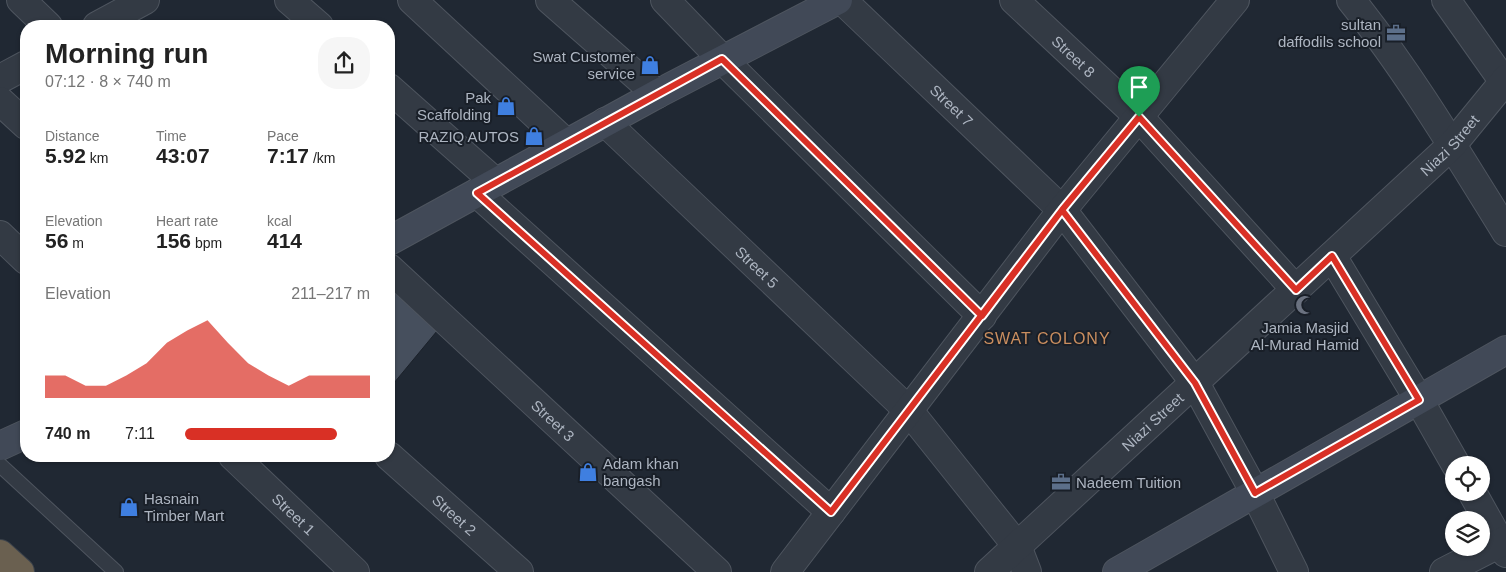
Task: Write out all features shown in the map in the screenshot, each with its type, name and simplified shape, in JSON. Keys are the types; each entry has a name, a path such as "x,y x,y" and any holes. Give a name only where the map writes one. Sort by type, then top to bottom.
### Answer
{"highway":[{"path":"0,554 20,572"}],"street":[{"path":"21,0 42,20"},
{"path":"108,20 145,0"},
{"path":"289,0 312,20"},
{"path":"412,0 566,143"},
{"path":"550,0 656,94"},
{"path":"665,0 722,59 982,316"},
{"path":"395,239 656,94 838,0"},
{"name":"Street 7","path":"842,0 1062,210 1195,383 1255,493 1294,572"},
{"name":"Street 8","path":"1014,0 1139,117 1296,290"},
{"path":"785,572 1062,210 1236,0"},
{"path":"1351,0 1378,34 1452,145 1506,232"},
{"path":"1446,0 1505,80"},
{"path":"0,79 20,68"},
{"name":"Niazi Street","path":"989,572 1452,145 1505,80"},
{"path":"395,94 486,188 831,512"},
{"path":"0,101 20,119"},
{"name":"Street 5","path":"605,122 909,411 1017,546 1027,572"},
{"path":"0,235 20,254"},
{"path":"1332,256 1451,456"},
{"name":"Street 3","path":"395,274 717,572"},
{"path":"1117,572 1506,350"},
{"path":"0,446 20,437"},
{"name":"Street 2","path":"395,461 519,572"},
{"name":"Street 1","path":"239,462 355,572"},
{"path":"1444,572 1504,545 1477,501"}],"lane":[{"path":"0,465 116,572"}],"building":[{"path":"395,289 437,331 395,382"}],"place":[{"name":"sultan daffodils school","path":"1396,33"},
{"name":"Swat Customer service","path":"650,65"},
{"name":"Pak Scaffolding","path":"506,106"},
{"name":"RAZIQ AUTOS","path":"534,136"},
{"name":"Jamia Masjid Al-Murad Hamid","path":"1305,305"},
{"name":"Adam khan bangash","path":"588,472"},
{"name":"Nadeem Tuition","path":"1061,482"},
{"name":"Hasnain Timber Mart","path":"129,507"}],"district":[{"name":"SWAT COLONY","path":"1047,338"}],"route":[{"path":"1139,117 1062,210 982,316 722,59 477,193 831,512 1062,210 1195,383 1255,493 1419,400 1332,256 1296,290 1139,117"}]}
